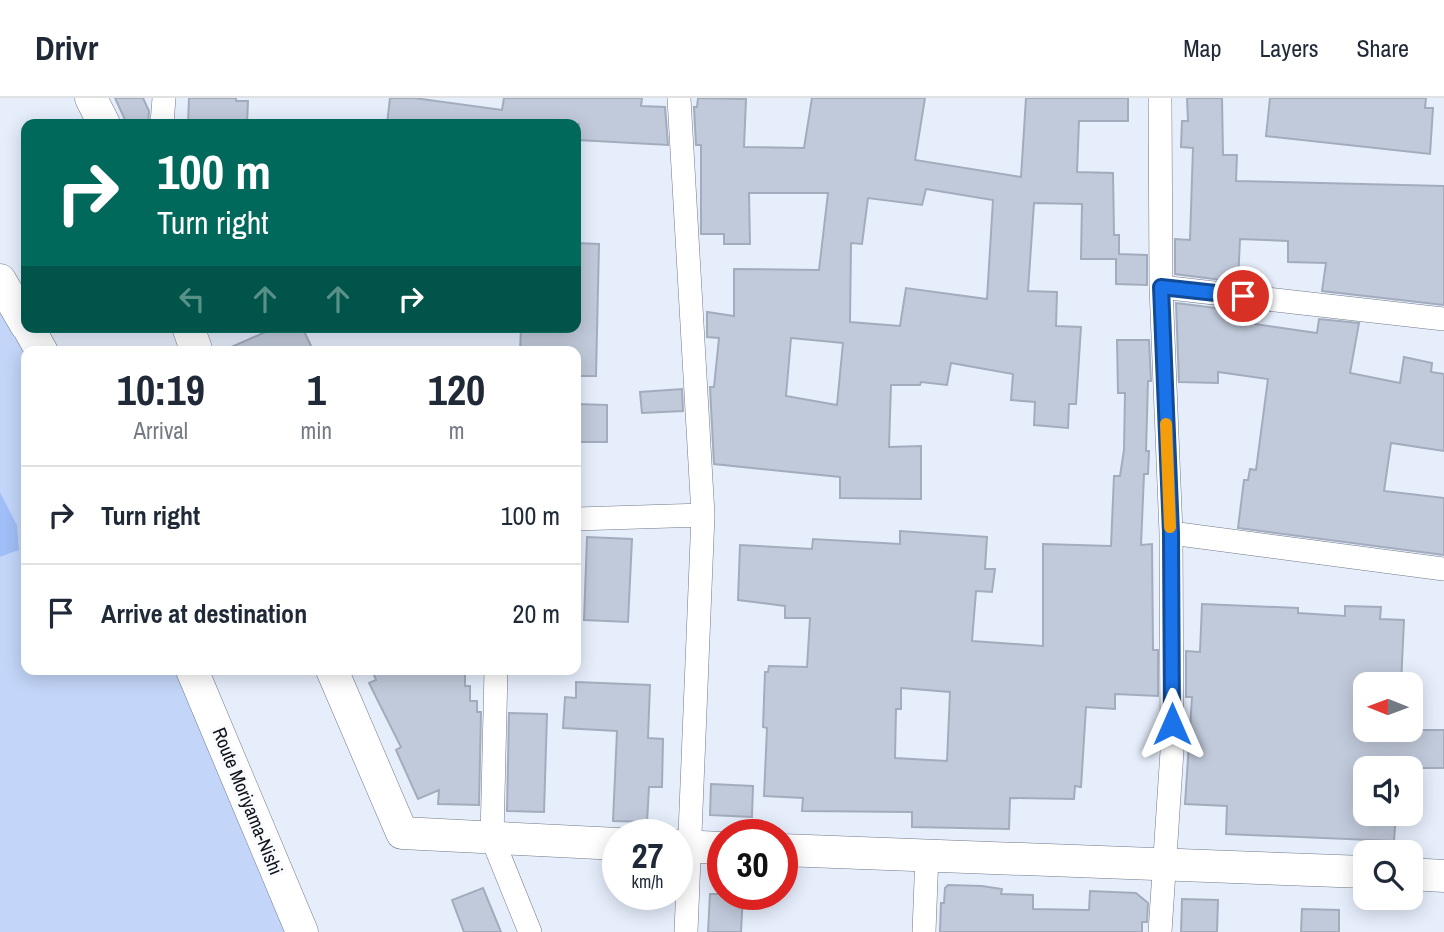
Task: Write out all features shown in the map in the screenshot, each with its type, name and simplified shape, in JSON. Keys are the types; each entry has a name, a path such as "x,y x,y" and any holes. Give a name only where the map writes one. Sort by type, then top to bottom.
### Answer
{"street":[{"path":"91,98 102,119"},
{"path":"162,119 164,98"},
{"path":"679,98 703,515 686,819"},
{"path":"1160,98 1161,287 1171,533 1172,751 1160,932"},
{"path":"0,280 21,316"},
{"path":"1161,287 1444,319"},
{"path":"581,519 703,515"},
{"path":"1171,533 1444,569"},
{"name":"Route Moriyama-Nishi","path":"194,675 302,932"},
{"path":"334,675 402,833 602,843"},
{"path":"496,675 492,838 530,932"},
{"path":"798,850 1353,872"},
{"path":"924,932 927,854"},
{"path":"1423,875 1444,876"},
{"path":"685,910 685,932"}],"shaded area":[{"path":"0,280 24,346 21,346 21,675 194,675 302,932 0,932 0,557 19,550 17,525 0,492"},
{"path":"0,492 17,525 19,550 0,557"}],"building":[{"path":"115,98 143,98 149,111 148,119 125,119"},
{"path":"189,98 236,98 236,101 248,101 247,119 188,119"},
{"path":"390,98 414,98 502,110 504,98 642,98 641,106 665,107 668,145 581,140 581,119 388,119"},
{"path":"698,98 746,99 744,147 804,148 812,98 925,98 915,160 1021,177 1026,98 1128,98 1128,121 1079,121 1077,172 1113,173 1114,235 1119,235 1119,254 1147,255 1147,285 1116,284 1116,259 1081,259 1082,204 1034,203 1028,291 1057,292 1056,326 1081,327 1076,404 1069,404 1068,428 1034,425 1035,402 1011,400 1013,374 951,363 947,385 921,382 920,385 891,385 889,447 921,446 921,499 840,498 840,477 714,464 710,387 714,387 719,338 707,337 707,312 734,316 734,269 819,270 828,193 749,193 750,244 724,244 724,234 701,234 701,145 696,145 694,107 697,107","holes":["926,189 993,200 987,299 906,288 900,326 850,322 851,243 862,244 868,198 922,205","791,338 843,343 837,405 786,396"]},
{"path":"1187,98 1222,98 1223,155 1237,155 1236,181 1444,186 1444,305 1322,291 1326,263 1288,262 1288,241 1240,239 1238,282 1175,274 1175,239 1190,240 1193,148 1181,147 1182,121 1188,121"},
{"path":"1270,98 1426,98 1425,108 1433,108 1430,154 1266,136"},
{"path":"581,243 599,244 596,376 581,376 581,346 520,346 521,333 581,333"},
{"path":"1176,303 1255,313 1255,324 1317,333 1319,319 1359,323 1350,373 1400,383 1404,357 1432,363 1431,372 1444,374 1444,451 1391,443 1384,491 1444,498 1444,555 1238,528 1244,480 1248,480 1250,469 1256,470 1268,379 1218,372 1218,383 1179,382"},
{"path":"263,333 305,333 311,346 234,346"},
{"path":"1117,340 1149,340 1151,381 1148,381 1146,451 1149,451 1148,474 1144,474 1141,545 1152,544 1153,650 1158,650 1158,696 1115,694 1115,709 1086,707 1081,787 1075,786 1074,799 1010,798 1009,829 912,827 912,812 802,811 803,798 764,796 767,728 763,727 765,672 768,672 769,666 807,667 810,618 785,618 785,606 738,600 740,545 812,549 813,539 900,544 900,531 987,537 985,569 995,569 992,592 976,591 972,641 1043,646 1043,544 1111,546 1114,476 1120,476 1124,450 1125,393 1118,393","holes":["901,688 950,692 947,761 895,758 896,709 901,709"]},
{"path":"682,389 683,411 642,413 640,392"},
{"path":"581,404 607,405 607,442 581,442"},
{"path":"587,537 632,539 628,622 584,620"},
{"path":"1202,604 1298,608 1298,613 1345,616 1345,606 1381,607 1380,619 1404,620 1402,672 1353,672 1353,742 1423,742 1423,730 1444,730 1444,768 1423,768 1423,756 1353,756 1353,826 1395,826 1394,840 1226,834 1227,806 1185,804 1192,697 1186,697 1186,651 1200,652"},
{"path":"374,675 465,675 465,686 470,686 470,701 477,701 477,712 481,712 479,805 438,804 439,790 418,799 396,750 401,747 369,683 376,680"},
{"path":"576,682 650,685 648,738 663,739 662,787 649,787 647,819 613,819 617,731 563,728 565,697 576,698"},
{"path":"509,713 547,714 544,812 507,811"},
{"path":"711,784 753,786 752,817 710,815"},
{"path":"948,885 982,886 1002,889 1001,894 1033,895 1033,909 1089,910 1090,891 1136,893 1148,903 1147,922 1142,922 1142,932 940,932 941,903 944,903 945,888"},
{"path":"483,888 501,932 464,932 452,900"},
{"path":"1182,899 1218,900 1217,932 1181,932"},
{"path":"1302,909 1339,910 1339,932 1301,932"},
{"path":"709,910 742,910 741,932 708,932"}],"slow traffic":[{"path":"1166,424 1170,527"}],"route":[{"path":"1172,724 1171,533 1161,287 1243,296"}]}
